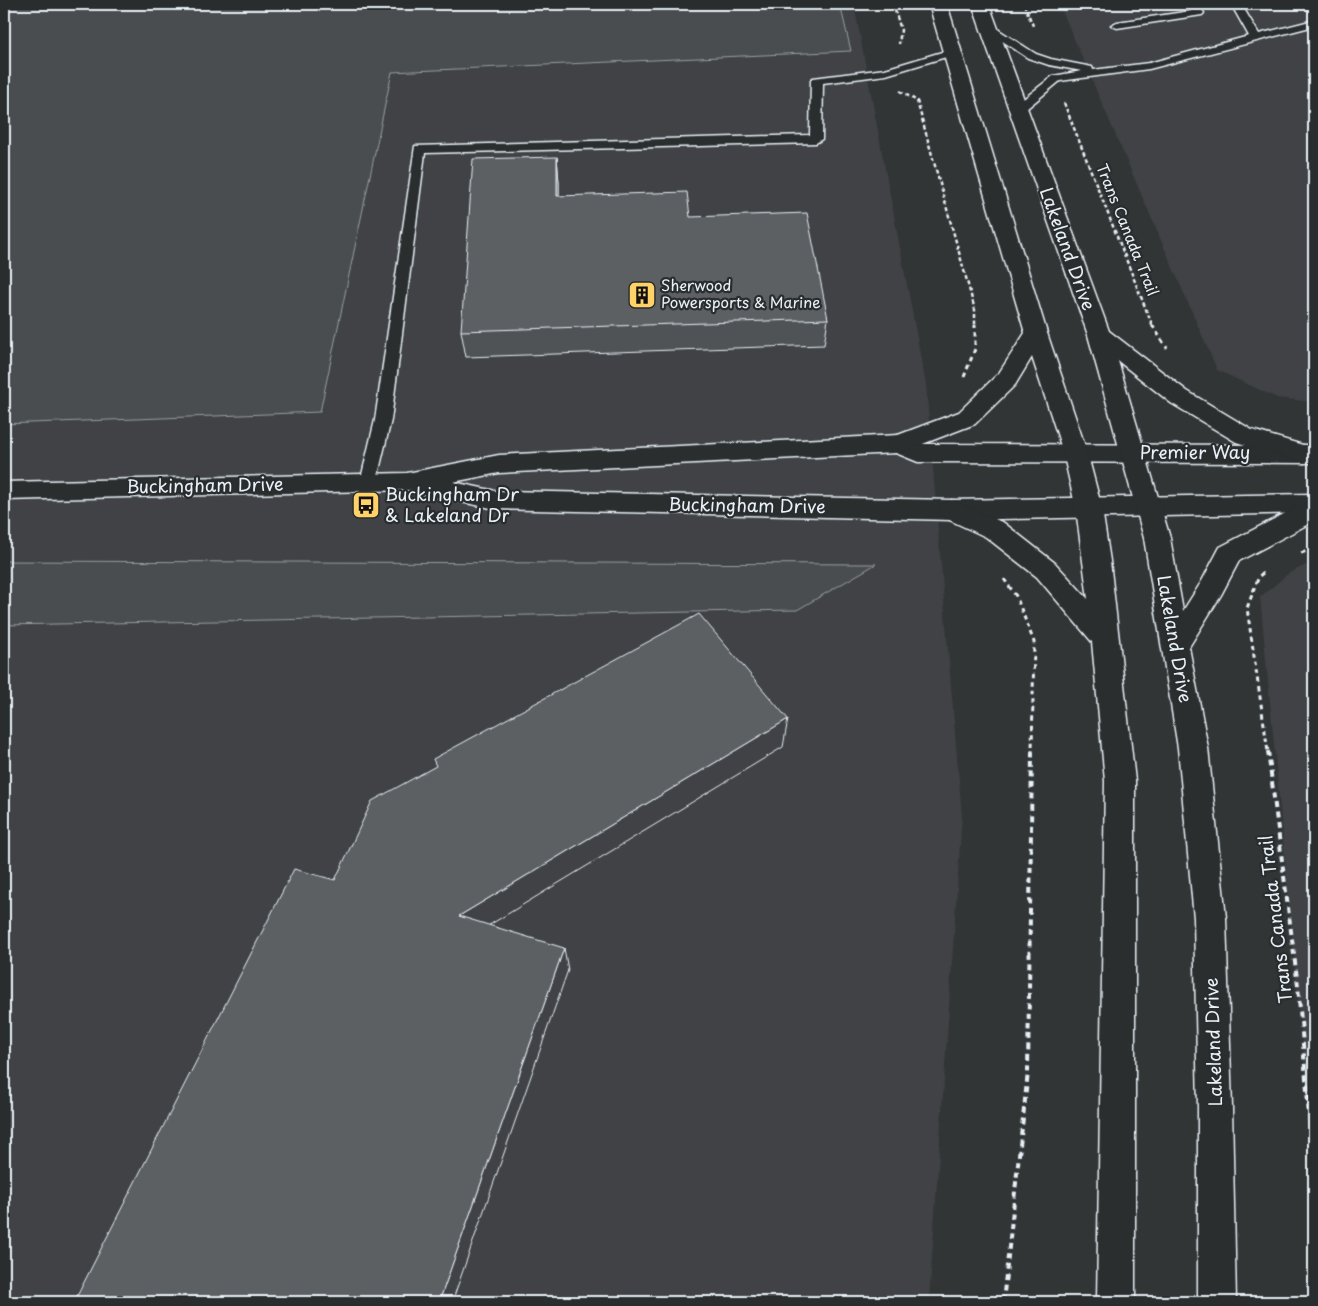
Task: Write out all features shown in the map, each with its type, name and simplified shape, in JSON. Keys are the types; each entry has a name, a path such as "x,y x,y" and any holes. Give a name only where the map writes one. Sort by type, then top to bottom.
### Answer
{"main road":[{"path":"938,4 1036,333 1075,452 1090,509 1106,639 1120,781 1116,1302"},
{"name":"Lakeland Drive","path":"980,4 1016,111 1099,335 1157,538 1193,748 1210,918 1216,1108 1217,1302"},
{"path":"899,444 967,418 1007,379 1036,333"},
{"path":"1099,335 1179,397 1244,436 1309,454"},
{"name":"Buckingham Drive","path":"4,491 407,482 499,464 899,444 918,453 1075,452"},
{"name":"Premier Way","path":"1075,452 1309,454"},
{"name":"Buckingham Drive","path":"407,482 496,500 952,510 1090,509"},
{"path":"1090,509 1314,504"},
{"path":"952,510 995,530 1046,570 1106,639"},
{"path":"1175,646 1212,588 1229,554 1314,510"}],"lane":[{"path":"1117,25 1198,13 1193,4"},
{"path":"1236,4 1256,38"},
{"path":"1016,111 1057,78 1149,66 1314,23"},
{"path":"988,27 1032,56 1049,62 1105,72"},
{"path":"368,483 383,420 419,149 816,139 817,80 886,72 952,52"}],"path":[{"path":"893,4 901,30 899,47 880,53 890,86 917,101 975,310 975,349 963,380"},
{"name":"Trans Canada Trail","path":"1067,98 1064,102 1154,330 1169,351"},
{"name":"Trans Canada Trail","path":"1259,576 1247,608 1277,814 1298,986 1314,1172"},
{"path":"1003,1302 1028,1072 1034,642 1016,596 1004,578"}],"shaded area":[{"path":"4,4 854,4 926,385 962,816 929,1302 4,1302"},
{"path":"4,4 840,4 851,51 392,72 320,412 4,424"},
{"path":"1059,4 1314,4 1314,402 1277,398 1217,370"},
{"path":"4,561 876,564 797,610 4,625"},
{"path":"1314,561 1314,1166 1260,597 1289,573"}],"building":[{"name":"Sherwood Powersports & Marine","path":"557,157 557,196 687,192 690,217 807,213 828,319 461,331 473,159"},
{"path":"699,614 788,719 459,916 564,948 439,1302 74,1302 294,869 335,880 372,801 436,766 433,759"}],"place":[{"name":"Sherwood Powersports & Marine","path":"642,295"},
{"name":"Buckingham Dr & Lakeland Dr","path":"366,505"}]}
